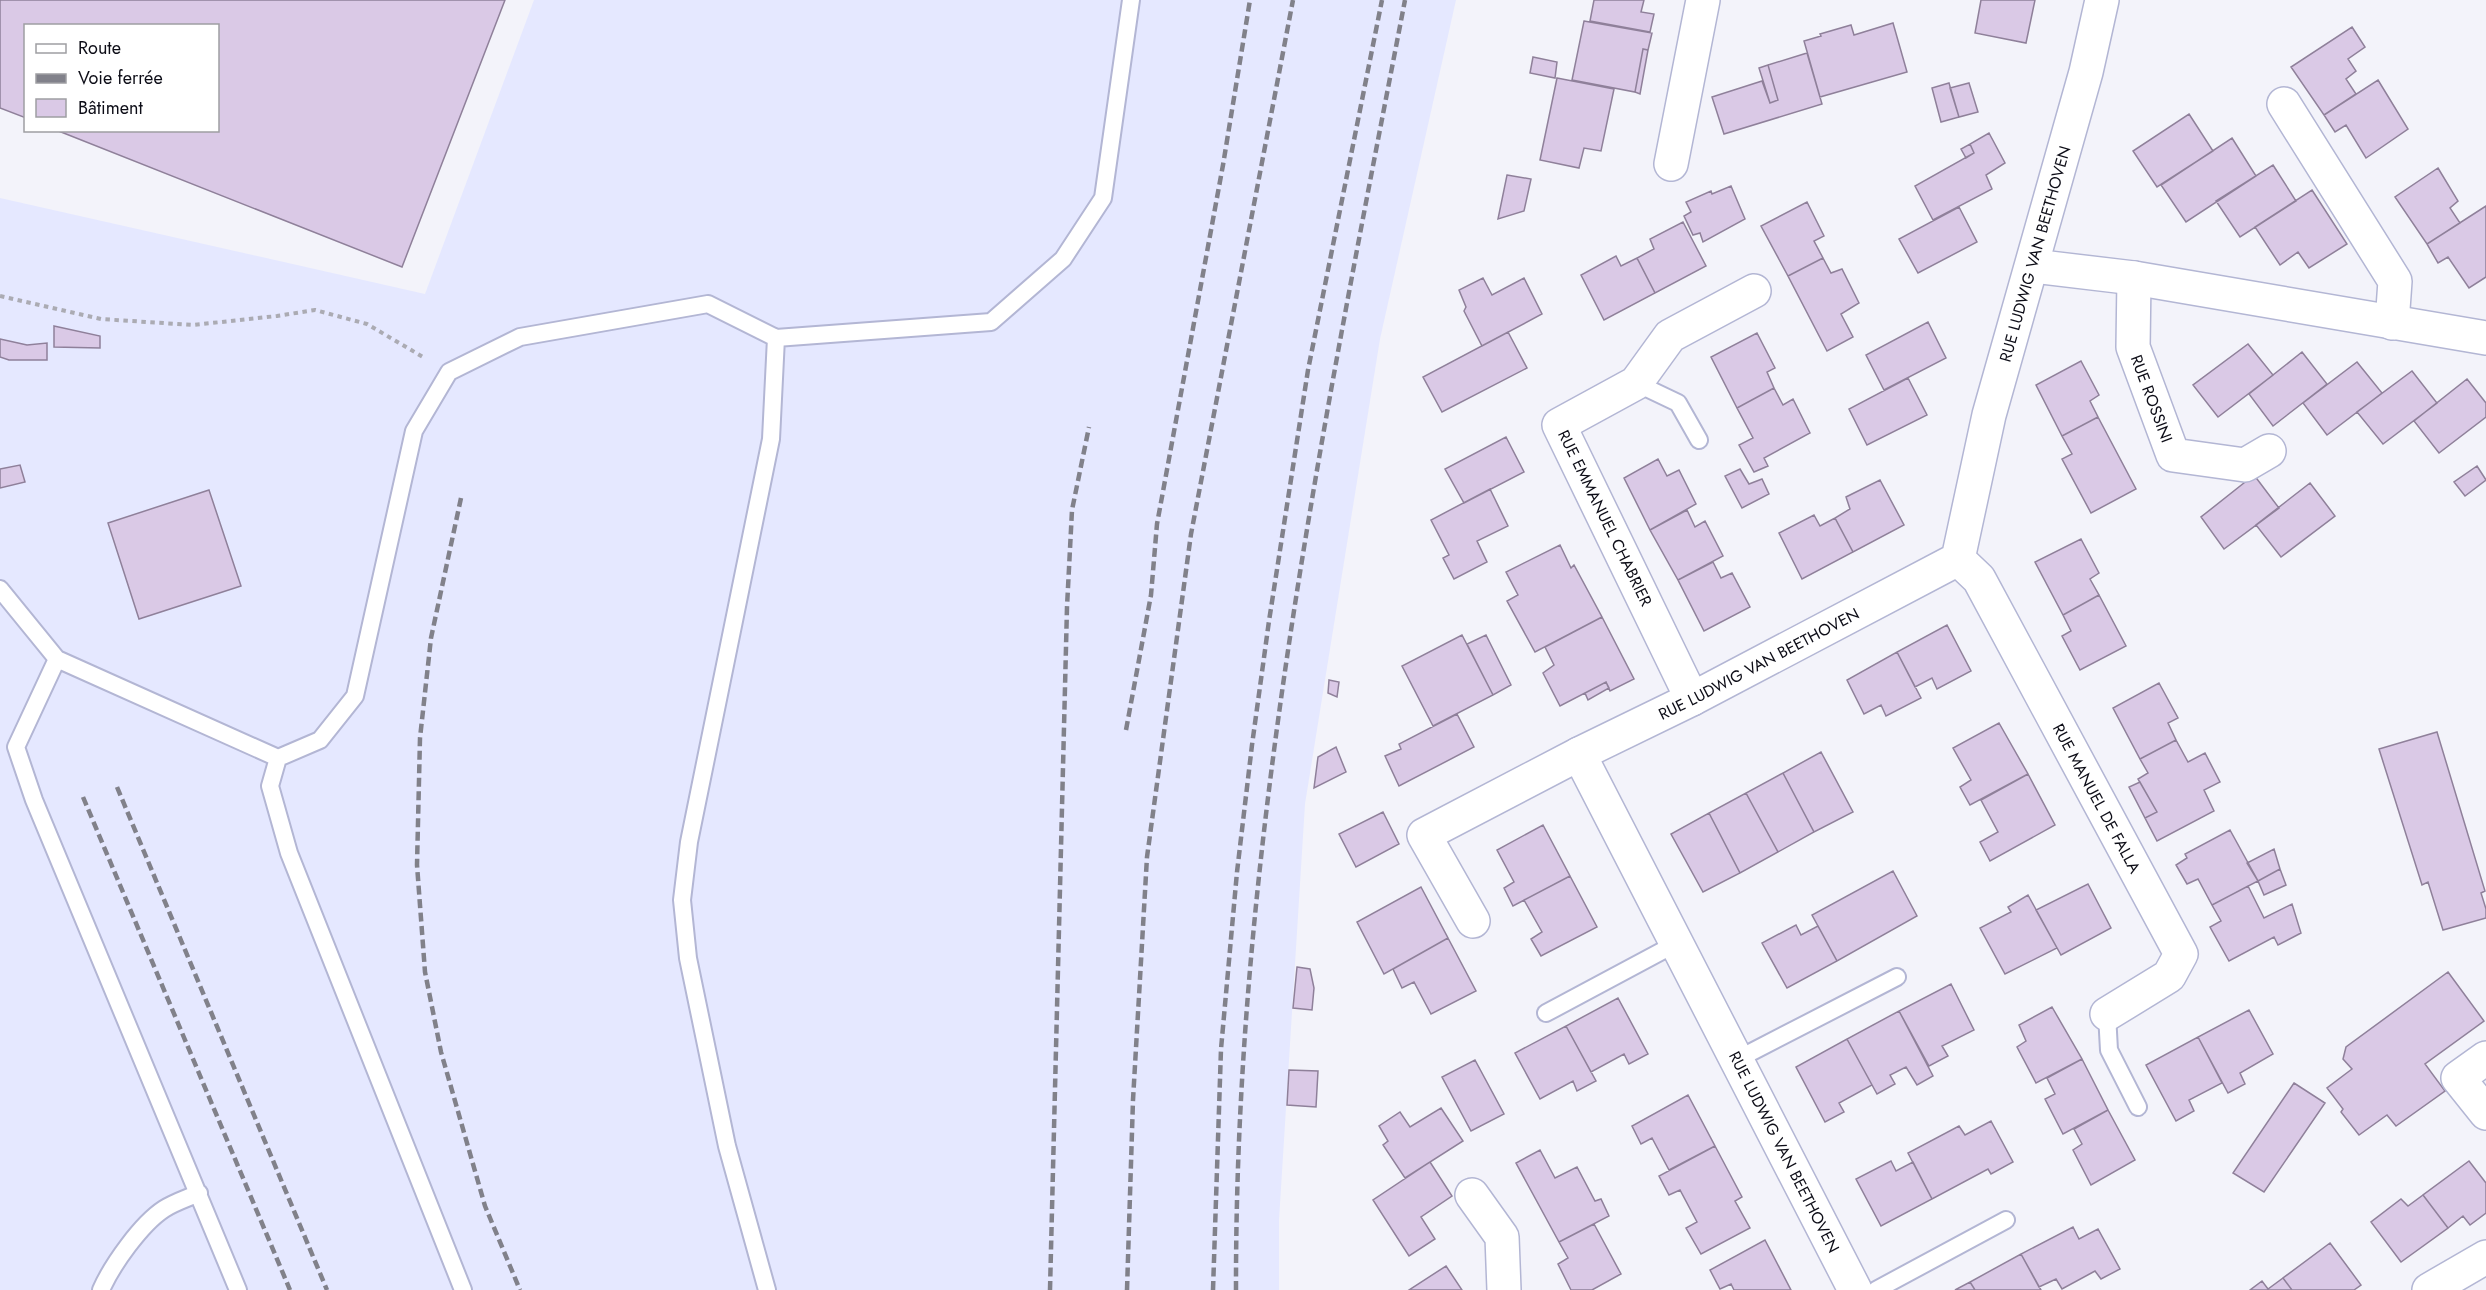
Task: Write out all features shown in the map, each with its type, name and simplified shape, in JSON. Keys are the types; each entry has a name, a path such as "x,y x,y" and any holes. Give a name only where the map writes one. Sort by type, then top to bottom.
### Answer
{"street":[{"path":"1671,164 1703,0"},
{"name":"RUE LUDWIG VAN BEETHOVEN","path":"1855,1290 1579,754 1692,699 1958,560 1989,415 2086,72 2102,0"},
{"path":"2284,104 2395,281 2392,323"},
{"path":"2033,266 2134,278 2486,338"},
{"name":"RUE ROSSINI","path":"2134,278 2133,347 2173,455 2245,465 2270,451"},
{"name":"RUE EMMANUEL CHABRIER","path":"1692,699 1559,425 1636,383 1670,336 1754,291"},
{"name":"RUE MANUEL DE FALLA","path":"1958,560 1978,579 2181,954 2169,976 2106,1014"},
{"path":"1473,921 1424,835 1579,754"},
{"path":"2486,1058 2458,1078 2486,1113"},
{"path":"1472,1195 1502,1237 1504,1290"},
{"path":"2429,1290 2486,1257"}],"lane":[{"path":"0,589 57,659 278,758 320,740 355,696 414,431 449,372 520,337 708,304 776,339 991,322 1063,259 1102,198 1131,0"},
{"path":"767,1290 727,1146 688,958 682,900 689,842 771,439 776,339"},
{"path":"1636,383 1678,403 1699,440"},
{"path":"57,659 16,747 34,800 238,1290"},
{"path":"278,758 270,786 289,853 463,1290"},
{"path":"1546,1013 1677,943"},
{"path":"1737,1060 1897,977"},
{"path":"2106,1014 2109,1050 2138,1107"},
{"path":"101,1290 118,1258 164,1209 199,1193"},
{"path":"1876,1290 2006,1220"}],"path":[{"path":"0,296 101,319 193,325 315,310 367,324 449,372"}],"shaded area":[{"path":"534,0 1456,0 1380,339 1305,804 1279,1220 1279,1290 0,1290 0,198 425,294"}],"building":[{"path":"0,0 505,0 402,267 61,132 219,132 219,24 24,24 24,117 0,108"},
{"path":"1594,0 1644,0 1641,12 1654,14 1650,32 1590,21"},
{"path":"1981,0 2035,0 2026,43 1975,33"},
{"path":"1584,21 1652,33 1648,50 1643,49 1635,92 1572,80"},
{"path":"1893,23 1907,72 1820,97 1804,41 1851,25 1854,35"},
{"path":"2352,27 2365,47 2348,59 2356,71 2346,79 2356,94 2324,115 2291,67"},
{"path":"1643,49 1648,50 1640,94 1635,92"},
{"path":"1807,53 1822,104 1724,134 1712,97 1762,81 1770,103 1778,100 1768,65"},
{"path":"1533,57 1557,62 1555,78 1530,73"},
{"path":"1768,65 1778,100 1770,103 1759,68"},
{"path":"1557,78 1614,89 1601,151 1584,148 1579,168 1540,160"},
{"path":"2378,80 2408,129 2366,158 2346,125 2335,132 2324,115"},
{"path":"1949,83 1959,117 1941,122 1932,88"},
{"path":"1969,83 1978,112 1959,117 1950,88"},
{"path":"2189,114 2213,151 2157,187 2133,151"},
{"path":"1989,133 2005,163 1986,175 1992,189 1933,220 1915,186 1974,153 1970,144"},
{"path":"2232,138 2256,176 2186,222 2161,185"},
{"path":"1970,144 1974,153 1966,158 1961,149"},
{"path":"2273,165 2296,201 2240,237 2216,201"},
{"path":"2438,168 2458,201 2450,208 2460,223 2427,244 2395,197"},
{"path":"1507,175 1531,179 1524,211 1498,219"},
{"path":"1731,186 1745,219 1703,242 1700,233 1693,235 1684,216 1691,212 1686,202 1711,191 1712,194"},
{"path":"2312,190 2347,244 2309,268 2298,252 2280,265 2255,227"},
{"path":"1807,202 1824,236 1814,241 1823,258 1788,276 1761,226"},
{"path":"2486,206 2486,277 2469,288 2448,257 2438,263 2427,244"},
{"path":"1959,207 1977,242 1918,273 1899,239"},
{"path":"1683,222 1706,266 1655,293 1637,258 1654,249 1650,239"},
{"path":"1616,256 1621,266 1637,258 1655,293 1604,320 1581,275"},
{"path":"1823,258 1831,273 1842,269 1859,303 1841,314 1853,337 1827,351 1788,276"},
{"path":"1483,278 1492,295 1524,278 1542,314 1482,346 1464,311 1466,307 1459,290"},
{"path":"1928,322 1946,358 1884,390 1866,355"},
{"path":"54,326 100,336 100,348 54,347"},
{"path":"1508,332 1527,368 1442,412 1423,377"},
{"path":"1757,333 1775,368 1767,372 1774,388 1737,408 1711,357"},
{"path":"0,339 27,345 47,343 47,360 9,360 0,357"},
{"path":"2248,344 2273,375 2218,417 2193,385"},
{"path":"2302,352 2327,384 2273,426 2249,394"},
{"path":"2081,361 2099,395 2090,401 2098,417 2062,436 2036,385"},
{"path":"2357,362 2382,393 2327,435 2303,403"},
{"path":"2412,371 2437,403 2383,444 2357,412"},
{"path":"1908,378 1927,415 1867,445 1849,409"},
{"path":"2467,379 2486,403 2486,417 2439,453 2414,421"},
{"path":"1774,388 1783,405 1793,399 1810,433 1764,458 1768,466 1754,472 1739,445 1753,438 1737,408"},
{"path":"2098,417 2136,489 2091,513 2062,459 2072,454 2062,436"},
{"path":"1506,437 1524,472 1464,503 1445,469"},
{"path":"1658,459 1667,476 1679,470 1696,504 1650,530 1624,478"},
{"path":"20,465 25,482 0,488 0,469"},
{"path":"2477,466 2486,480 2465,496 2454,482"},
{"path":"1740,469 1749,484 1762,479 1769,494 1742,508 1725,476"},
{"path":"2254,475 2279,508 2224,549 2201,517"},
{"path":"1880,480 1904,525 1853,552 1835,518 1850,509 1846,497"},
{"path":"2310,483 2335,516 2281,557 2256,525"},
{"path":"1490,489 1508,526 1477,541 1487,562 1454,579 1443,558 1449,555 1431,520"},
{"path":"209,490 241,586 139,619 108,523"},
{"path":"1687,510 1695,527 1705,521 1723,556 1678,580 1650,530"},
{"path":"1814,515 1820,526 1835,518 1853,552 1802,579 1779,533"},
{"path":"2081,539 2099,573 2090,579 2099,595 2063,615 2035,562"},
{"path":"1560,545 1571,568 1574,565 1602,617 1535,652 1507,601 1518,595 1506,572"},
{"path":"1713,562 1721,578 1732,573 1750,607 1704,631 1678,580"},
{"path":"2099,595 2126,646 2080,670 2062,636 2071,631 2063,615"},
{"path":"1602,617 1634,679 1610,691 1606,682 1560,706 1543,673 1554,665 1545,647"},
{"path":"1947,625 1971,671 1937,689 1932,678 1915,687 1897,652"},
{"path":"1462,635 1493,695 1433,726 1402,666"},
{"path":"1486,635 1511,685 1493,695 1467,644"},
{"path":"1897,652 1921,698 1886,716 1881,705 1864,714 1847,680"},
{"path":"1329,680 1339,682 1337,697 1328,693"},
{"path":"1606,682 1609,688 1588,700 1585,693"},
{"path":"2159,683 2178,718 2168,723 2176,740 2140,759 2113,708"},
{"path":"1457,714 1474,747 1399,786 1385,756 1401,749 1399,744"},
{"path":"1999,723 2028,774 1970,805 1960,787 1971,780 1953,748"},
{"path":"2437,732 2485,891 2481,893 2486,909 2486,918 2443,930 2428,882 2422,885 2379,749"},
{"path":"2176,740 2188,762 2205,753 2220,782 2204,790 2214,811 2157,841 2145,818 2157,812 2138,779 2148,773 2140,759"},
{"path":"1336,747 1346,772 1314,788 1318,757"},
{"path":"1821,752 1853,812 1814,832 1783,773"},
{"path":"1783,773 1814,832 1778,852 1746,793"},
{"path":"2028,774 2055,825 1990,861 1980,842 1998,832 1981,800"},
{"path":"2140,782 2157,812 2145,818 2129,787"},
{"path":"1746,793 1778,852 1740,873 1709,813"},
{"path":"1383,812 1399,844 1356,867 1339,834"},
{"path":"1709,813 1740,873 1703,892 1671,834"},
{"path":"1543,825 1570,876 1513,906 1504,888 1514,882 1497,850"},
{"path":"2230,830 2258,881 2212,905 2198,879 2187,884 2176,865 2187,858 2185,854"},
{"path":"2274,849 2280,869 2258,881 2247,863"},
{"path":"2280,869 2286,885 2264,895 2258,881"},
{"path":"1893,871 1917,916 1837,961 1812,915"},
{"path":"1570,876 1597,927 1541,956 1531,939 1542,932 1524,900"},
{"path":"2088,884 2111,928 2061,955 2036,910"},
{"path":"2248,886 2264,918 2292,904 2301,933 2278,945 2274,937 2229,961 2210,927 2221,921 2212,905"},
{"path":"1421,887 1448,938 1384,974 1357,922"},
{"path":"2028,895 2057,948 2005,974 1980,928 2011,912 2008,907"},
{"path":"1796,925 1801,935 1818,926 1837,961 1787,988 1762,943"},
{"path":"1448,938 1476,991 1431,1014 1414,982 1402,988 1393,969"},
{"path":"1297,967 1310,969 1314,988 1312,1010 1293,1008"},
{"path":"2448,972 2484,1021 2425,1064 2445,1091 2396,1126 2387,1115 2359,1135 2341,1112 2343,1109 2327,1088 2352,1069 2343,1059 2346,1047"},
{"path":"1951,984 1974,1030 1942,1046 1948,1056 1929,1066 1899,1011"},
{"path":"1618,998 1648,1054 1629,1064 1624,1054 1591,1072 1566,1026"},
{"path":"2052,1007 2082,1059 2036,1083 2017,1047 2026,1041 2019,1025"},
{"path":"2249,1010 2273,1054 2240,1073 2245,1084 2228,1093 2198,1037"},
{"path":"1899,1011 1933,1076 1917,1085 1906,1067 1890,1075 1895,1084 1877,1094 1847,1039"},
{"path":"1566,1026 1596,1081 1577,1091 1573,1081 1540,1099 1515,1053"},
{"path":"2198,1037 2222,1083 2189,1100 2194,1111 2176,1121 2146,1065"},
{"path":"1847,1039 1872,1085 1839,1103 1844,1112 1825,1122 1796,1067"},
{"path":"2082,1059 2108,1110 2063,1134 2045,1099 2055,1094 2047,1078"},
{"path":"1475,1060 1504,1114 1471,1131 1442,1077"},
{"path":"1289,1070 1318,1071 1316,1107 1287,1105"},
{"path":"2294,1083 2325,1103 2264,1192 2233,1173"},
{"path":"1688,1095 1715,1146 1669,1170 1652,1138 1641,1144 1632,1126"},
{"path":"1441,1108 1463,1141 1405,1178 1383,1145 1388,1141 1379,1126 1400,1112 1410,1127"},
{"path":"2108,1110 2135,1160 2091,1185 2073,1150 2082,1144 2074,1129"},
{"path":"1991,1121 2013,1162 1991,1174 1988,1169 1932,1199 1908,1153 1959,1126 1965,1135"},
{"path":"1715,1146 1742,1197 1735,1201 1750,1228 1701,1254 1686,1228 1697,1222 1680,1190 1669,1195 1659,1176"},
{"path":"1540,1150 1555,1178 1577,1167 1595,1201 1601,1199 1609,1216 1559,1242 1516,1163"},
{"path":"1891,1161 1896,1171 1913,1162 1932,1199 1881,1226 1856,1179"},
{"path":"2469,1161 2486,1183 2486,1213 2470,1225 2463,1216 2448,1228 2423,1195"},
{"path":"1430,1162 1452,1196 1421,1217 1435,1239 1409,1256 1373,1200"},
{"path":"2423,1195 2448,1228 2401,1262 2371,1222 2401,1199 2408,1206"},
{"path":"1594,1224 1621,1274 1592,1290 1571,1290 1558,1264 1568,1258 1559,1242"},
{"path":"2073,1227 2079,1239 2098,1229 2120,1269 2101,1279 2095,1271 2062,1289 2056,1279 2039,1287 2021,1254"},
{"path":"1765,1240 1791,1290 1734,1290 1731,1284 1720,1289 1710,1270"},
{"path":"2330,1243 2361,1285 2354,1290 2292,1290 2283,1278"},
{"path":"2021,1254 2041,1290 1975,1290 1970,1282"},
{"path":"1446,1266 1462,1290 1409,1290"},
{"path":"2283,1278 2292,1290 2250,1290 2262,1281 2268,1289"},
{"path":"1970,1282 1975,1290 1955,1290"}],"railway":[{"path":"1126,730 1151,595 1157,524 1223,165 1250,0"},
{"path":"1127,1290 1133,1100 1147,857 1191,534 1293,0"},
{"path":"1213,1290 1221,1049 1237,872 1252,745 1308,370 1382,0"},
{"path":"1236,1290 1240,1127 1250,964 1267,803 1289,641 1315,480 1405,0"},
{"path":"1050,1290 1067,607 1072,510 1089,427"},
{"path":"461,498 431,638 420,738 417,865 425,972 441,1052 485,1206 520,1290"},
{"path":"117,787 327,1290"},
{"path":"83,797 290,1290"}]}
